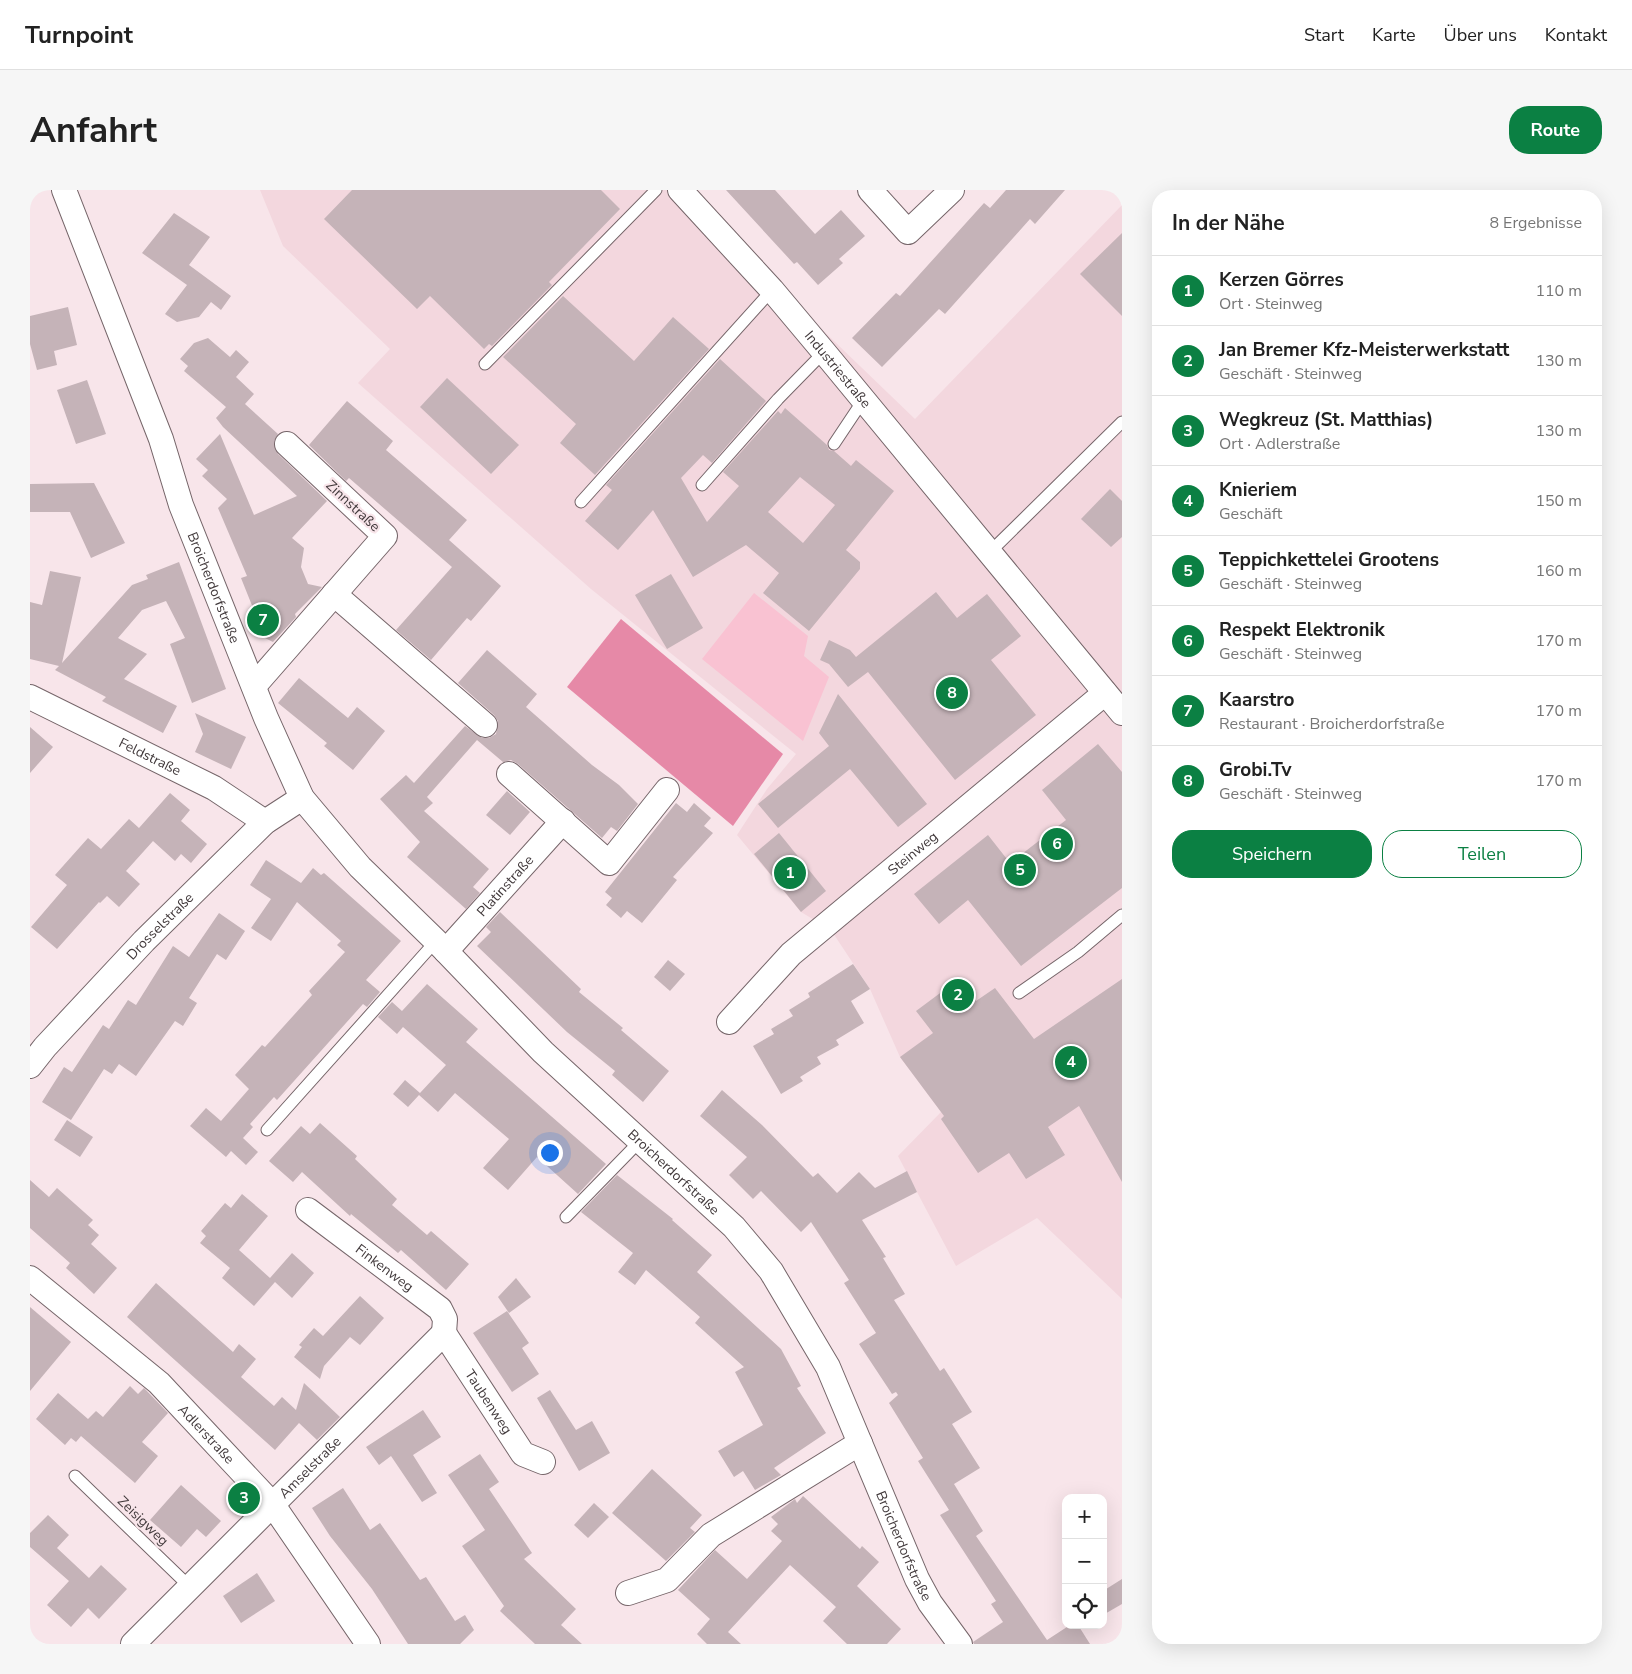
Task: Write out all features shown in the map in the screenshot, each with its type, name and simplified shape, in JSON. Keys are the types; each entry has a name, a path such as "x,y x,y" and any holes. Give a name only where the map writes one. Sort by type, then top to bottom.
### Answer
{"street":[{"name":"Broicherdorfstraße","path":"64,190 161,439 181,505 254,686 302,798 360,867 441,946 543,1052 734,1227 771,1271 828,1367 917,1580 930,1603 960,1644"},
{"name":"Industriestraße","path":"680,190 772,290 1122,713"},
{"path":"870,190 908,232 952,190"},
{"name":"Zinnstraße","path":"254,686 334,594 353,567 384,536 287,444"},
{"path":"334,594 485,725"},
{"name":"Steinweg","path":"729,1022 791,954 1105,693"},
{"name":"Feldstraße","path":"30,697 214,788 265,822"},
{"path":"509,774 609,863 667,790"},
{"name":"Drosselstraße","path":"30,1066 45,1047 144,941 265,822 302,798"},
{"name":"Platinstraße","path":"441,946 563,821"},
{"name":"Finkenweg","path":"308,1210 440,1309 445,1319 444,1333"},
{"name":"Adlerstraße","path":"30,1278 159,1383 273,1506 368,1644"},
{"name":"Taubenweg","path":"444,1333 524,1454 543,1462"},
{"name":"Amselstraße","path":"133,1644 444,1333"},
{"path":"628,1593 667,1580 711,1535 860,1443"}],"lane":[{"path":"485,364 656,190"},
{"path":"581,502 772,290"},
{"path":"702,485 778,399 824,352"},
{"path":"834,444 864,399"},
{"path":"990,552 1122,422"},
{"path":"1019,993 1078,952 1122,915"},
{"path":"268,1130 441,946"},
{"path":"566,1217 640,1141"},
{"name":"Zeisigweg","path":"74,1476 190,1587"}],"shaded area":[{"path":"260,190 677,190 915,419 1122,205 1122,1299 1037,1218 956,1266 898,1156 941,1112 900,1057 870,989 831,930 801,912 737,835 767,789 796,754 591,589 358,383 390,349 283,246"},
{"path":"754,593 808,636 804,656 829,677 803,741 702,659"},
{"path":"621,619 783,754 733,826 567,687"}],"building":[{"path":"352,190 601,190 620,209 549,282 552,285 492,346 489,344 484,349 430,296 417,309 324,219"},
{"path":"726,190 775,190 815,234 841,210 865,236 839,259 843,263 818,285 797,262 794,264"},
{"path":"1006,190 1065,190 1035,224 1030,219 945,314 939,309 882,367 852,338 896,293 900,296 984,203 990,208"},
{"path":"174,213 210,237 189,265 231,296 221,310 211,302 199,317 177,322 165,314 187,285 142,253"},
{"path":"1122,233 1122,316 1080,274"},
{"path":"563,296 634,361 673,317 709,349 595,475 560,443 576,424 503,357"},
{"path":"68,307 77,345 54,351 57,365 37,370 30,344 30,316"},
{"path":"208,338 230,357 236,350 249,362 236,377 254,394 245,404 278,434 274,441 278,454 327,501 292,538 304,548 301,567 308,584 322,587 295,614 296,617 273,642 265,638 241,578 247,576 218,508 227,499 202,476 208,470 196,459 220,434 254,515 297,496 223,427 216,418 226,407 184,371 188,366 180,359 194,343"},
{"path":"720,359 766,401 712,463 703,455 681,478 707,522 739,486 723,472 778,411 781,414 785,408 827,445 829,450 834,451 851,466 856,460 894,491 846,550 860,562 860,569 809,631 763,593 779,573 746,545 693,577 653,510 618,550 585,521 612,490 606,485","holes":["800,477 835,505 803,543 768,512"]},
{"path":"447,378 519,445 491,474 420,407"},
{"path":"87,380 106,434 76,444 57,390"},
{"path":"347,401 393,441 386,450 467,520 449,540 501,586 471,621 467,618 431,660 396,630 452,567 349,478 346,481 309,445"},
{"path":"94,483 125,543 91,558 70,512 30,512 30,484"},
{"path":"1110,489 1122,501 1122,537 1111,547 1081,519"},
{"path":"179,562 226,689 192,703 170,644 185,638 166,601 142,610 118,638 147,654 124,679 177,706 163,733 102,701 106,697 55,670 59,666 30,659 30,602 42,605 50,571 81,577 62,663 132,585 148,579 146,575"},
{"path":"671,574 703,628 667,649 635,595"},
{"path":"936,592 957,618 987,594 1021,636 991,660 1036,715 955,780 868,672 848,687 829,664 820,660 829,640 850,650 856,657"},
{"path":"487,650 537,694 526,707 592,765 619,785 638,804 617,831 611,827 602,838 518,764 511,760 503,762 477,740 427,797 433,803 424,811 489,869 473,887 480,893 466,909 407,857 420,842 380,799 406,775 414,783 465,726 482,738 489,738 496,734 498,721 494,715 458,683"},
{"path":"299,678 348,718 357,707 385,731 353,770 324,746 327,743 278,703"},
{"path":"838,694 927,804 898,827 850,769 778,828 758,804 829,746 819,733"},
{"path":"195,713 246,737 231,769 195,752 203,734"},
{"path":"30,727 53,747 30,773"},
{"path":"1098,744 1122,772 1122,888 1021,966 968,900 939,924 914,894 988,835 1010,863 1066,820 1042,790"},
{"path":"507,791 530,812 510,835 486,815"},
{"path":"170,793 190,810 181,821 207,844 191,863 181,854 175,861 153,841 126,871 140,884 119,907 107,896 99,902 57,949 31,927 67,885 55,875 88,838 101,849 129,819 139,828"},
{"path":"676,803 687,812 694,803 711,818 704,826 713,833 673,877 677,880 642,923 627,911 621,918 606,905 612,898 605,892"},
{"path":"779,833 826,891 801,912 754,854"},
{"path":"266,860 301,883 313,868 321,875 324,873 401,941 366,980 380,992 367,1007 363,1004 277,1100 274,1097 250,1124 253,1127 243,1138 258,1152 246,1165 231,1151 226,1157 190,1126 206,1108 221,1121 249,1089 235,1075 262,1045 265,1047 312,995 309,991 345,952 337,945 341,941 297,902 271,941 251,928 271,899 250,885"},
{"path":"500,912 581,989 579,992 623,1028 621,1030 669,1071 643,1102 612,1075 615,1071 567,1032 477,946 491,932 486,927"},
{"path":"219,913 245,931 226,960 217,954 189,998 197,1003 183,1026 175,1021 136,1076 119,1064 112,1074 104,1069 71,1120 42,1102 64,1067 72,1072 103,1025 109,1029 128,1000 136,1005 173,946 189,957"},
{"path":"668,960 685,974 670,991 654,977"},
{"path":"853,964 870,989 851,1001 864,1023 836,1040 839,1045 817,1057 821,1064 800,1077 803,1081 781,1094 753,1046 774,1034 771,1029 793,1016 789,1010 810,997 808,993"},
{"path":"959,979 976,1001 995,988 1034,1039 1122,979 1122,1182 1079,1106 1048,1127 1065,1155 1026,1179 1009,1153 978,1173 941,1119 944,1116 900,1057 933,1033 916,1011"},
{"path":"427,984 478,1029 466,1042 606,1164 578,1194 537,1157 508,1190 483,1168 509,1139 455,1093 438,1112 419,1095 408,1107 393,1094 405,1080 420,1093 446,1065 403,1027 397,1034 378,1017 392,1002 402,1011"},
{"path":"722,1090 762,1125 813,1177 818,1173 837,1193 859,1172 875,1188 907,1171 917,1192 862,1220 886,1257 883,1258 905,1294 894,1300 940,1371 944,1368 972,1412 952,1424 980,1468 954,1484 983,1531 976,1536 1047,1640 1064,1629 1081,1629 1090,1644 974,1644 973,1642 1003,1622 991,1604 996,1601 940,1515 949,1510 918,1461 923,1458 889,1403 898,1395 896,1392 892,1394 859,1344 876,1333 844,1283 849,1280 811,1222 801,1232 761,1191 753,1199 729,1175 747,1157 700,1116"},
{"path":"67,1120 93,1137 80,1157 54,1140"},
{"path":"320,1123 357,1156 355,1159 397,1199 392,1205 427,1235 431,1231 469,1264 446,1290 401,1250 398,1253 351,1214 350,1216 302,1172 293,1182 269,1161 301,1126 310,1134"},
{"path":"617,1175 673,1219 712,1255 697,1272 781,1349 801,1386 797,1388 826,1433 774,1468 781,1475 755,1490 743,1471 734,1477 718,1451 763,1425 735,1372 744,1367 695,1323 700,1317 646,1270 635,1285 618,1272 633,1253 581,1212"},
{"path":"30,1180 49,1197 57,1188 93,1220 88,1225 99,1235 91,1244 117,1268 94,1294 66,1268 70,1263 30,1228"},
{"path":"242,1194 268,1216 239,1250 270,1278 292,1253 314,1273 292,1298 275,1282 254,1306 222,1278 230,1268 200,1243 206,1236 201,1231 225,1203 231,1208"},
{"path":"516,1278 531,1297 509,1313 498,1297"},
{"path":"156,1283 233,1352 239,1344 256,1359 241,1377 274,1406 282,1397 296,1410 304,1383 340,1417 317,1440 299,1423 275,1450 127,1317"},
{"path":"360,1296 384,1318 360,1345 350,1337 324,1366 320,1379 294,1357 302,1347 299,1345 314,1328 323,1336"},
{"path":"30,1307 71,1342 30,1391"},
{"path":"507,1311 529,1343 522,1348 539,1374 512,1392 473,1333"},
{"path":"130,1386 138,1394 144,1388 168,1413 142,1442 158,1456 135,1483 81,1436 76,1442 71,1438 65,1445 36,1419 58,1393 88,1419 96,1411 103,1417"},
{"path":"550,1390 576,1430 592,1421 610,1453 579,1471 537,1398"},
{"path":"423,1410 441,1437 413,1455 437,1493 422,1502 391,1456 379,1465 366,1447"},
{"path":"480,1454 499,1482 489,1489 532,1553 524,1559 576,1609 561,1625 582,1644 535,1644 500,1611 504,1606 462,1546 485,1530 448,1475"},
{"path":"652,1469 702,1515 690,1528 695,1532 666,1561 612,1513"},
{"path":"181,1485 221,1521 206,1537 197,1529 181,1547 150,1520"},
{"path":"343,1488 370,1530 380,1523 420,1580 426,1577 455,1621 465,1615 474,1630 460,1644 408,1644 372,1589 330,1536 312,1508"},
{"path":"803,1496 860,1549 862,1546 879,1562 857,1586 901,1629 887,1644 847,1644 823,1621 836,1607 790,1565 728,1632 741,1644 707,1644 697,1634 710,1619 678,1590 715,1550 747,1579 782,1541 771,1531 778,1524 771,1517 795,1499 797,1503"},
{"path":"594,1503 609,1517 588,1538 574,1525"},
{"path":"48,1515 69,1535 57,1548 89,1578 101,1565 127,1589 99,1619 88,1608 71,1627 47,1605 69,1581 30,1547 30,1533"},
{"path":"257,1573 275,1601 241,1623 223,1596"},
{"path":"1122,1579 1122,1604 1107,1613 1107,1588"}],"place":[{"name":"Kaarstro","path":"263,620"},
{"name":"Grobi.Tv","path":"952,693"},
{"name":"Respekt Elektronik","path":"1057,844"},
{"name":"Teppichkettelei Grootens","path":"1020,870"},
{"name":"Kerzen Görres","path":"790,873"},
{"name":"Jan Bremer Kfz-Meisterwerkstatt","path":"958,995"},
{"name":"Knieriem","path":"1071,1062"},
{"name":"Wegkreuz (St. Matthias)","path":"244,1498"}]}
